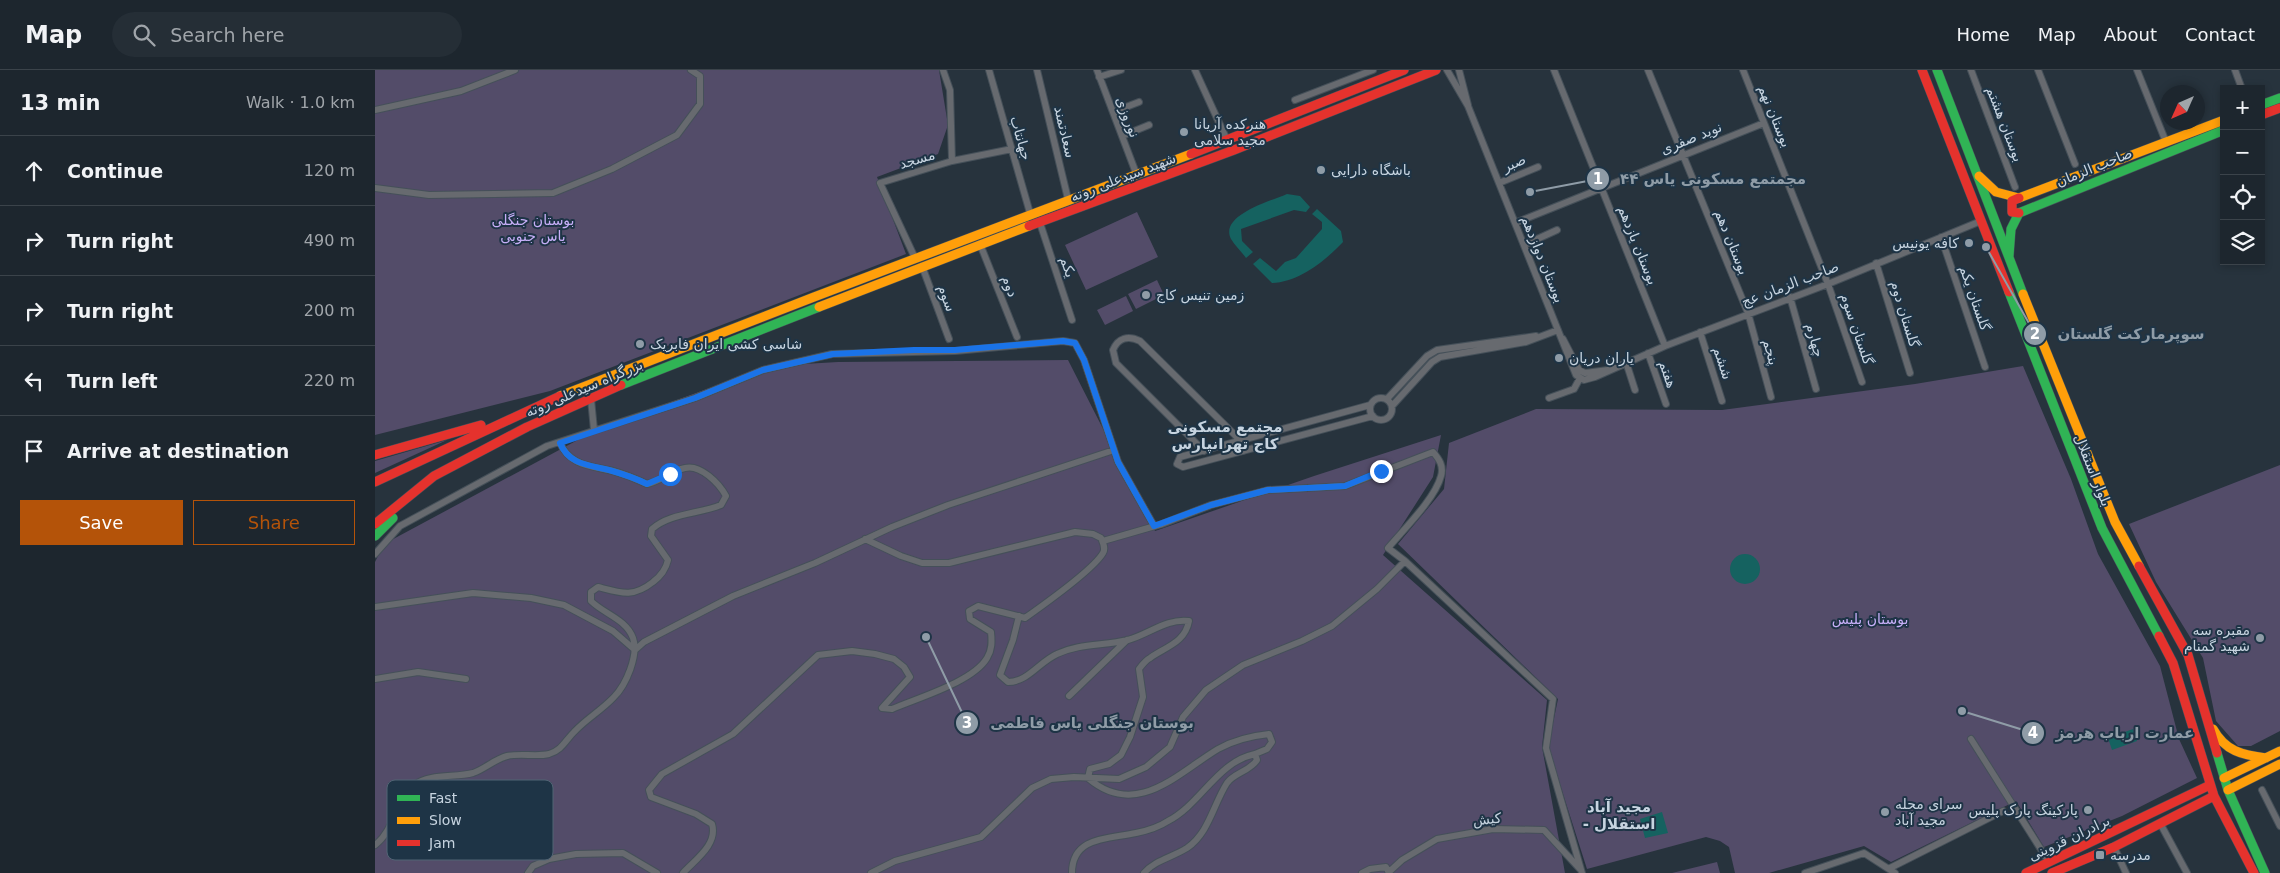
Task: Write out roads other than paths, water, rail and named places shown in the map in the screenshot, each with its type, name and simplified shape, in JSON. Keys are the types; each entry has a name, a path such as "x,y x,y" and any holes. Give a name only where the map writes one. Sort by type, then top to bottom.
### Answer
{"main road":[{"name":"شهید سیدعلی روته","path":"814,297 1030,213 1227,140 1403,70"},
{"name":"شهید سیدعلی روته","path":"819,307 921,266 1040,223 1436,70"},
{"name":"بلوار استقلال","path":"1921,70 2102,528 2173,663 2197,748 2215,796 2254,873"},
{"path":"1927,83 1929,71 1939,74"},
{"name":"بلوار استقلال","path":"1939,74 2009,259 2115,522 2188,655 2228,790 2265,873"},
{"path":"2265,104 2280,98"},
{"path":"2265,114 2280,108"},
{"name":"صاحب الزمان","path":"2019,198 2220,122"},
{"name":"صاحب الزمان","path":"2019,213 2220,132"},
{"path":"1979,176 1991,191 2003,196 2019,198"},
{"path":"2009,259 2009,238 2013,223 2019,213 2012,212 2010,207 2012,202 2019,198"},
{"name":"بزرگراه سیدعلی روته","path":"375,482 515,415 584,385 814,297"},
{"name":"بزرگراه سیدعلی روته","path":"375,524 432,477 525,428 591,399 819,307"},
{"path":"375,455 515,415 525,428"},
{"path":"375,514 432,477"},
{"path":"375,536 432,477"},
{"path":"2203,706 2216,737 2225,747 2244,756 2266,758"},
{"path":"2211,785 2280,751"},
{"path":"2057,872 2114,847 2280,764"},
{"name":"برادران قزوینی","path":"2026,873 2211,785"},
{"path":"2227,823 2246,873"},
{"path":"2251,842 2266,861 2272,873"}],"street":[{"path":"375,110 461,91 515,70"},
{"path":"375,188 429,195 553,193 612,169 677,134 700,104 700,76 691,70"},
{"name":"مسجد","path":"915,258 880,183 952,161 950,90 943,70"},
{"name":"جهانتاب","path":"989,70 1030,213"},
{"name":"سعادتمند","path":"1037,70 1068,199"},
{"path":"1098,73 1121,70"},
{"path":"1195,70 1227,140"},
{"path":"1295,100 1373,70"},
{"name":"بوستان دوازدهم","path":"1447,70 1468,106 1561,337 1579,370 1585,373 1609,370"},
{"name":"بوستان دوازدهم","path":"1459,70 1468,96 1468,106"},
{"name":"بوستان یازدهم","path":"1554,70 1665,346"},
{"name":"بوستان دهم","path":"1648,70 1748,313"},
{"name":"بوستان نهم","path":"1743,70 1828,284"},
{"name":"بوستان هشتم","path":"1971,70 2015,186"},
{"path":"2038,70 2075,164"},
{"path":"2137,70 2166,142"},
{"path":"2235,70 2241,85"},
{"name":"نوروزی","path":"1098,73 1137,173"},
{"path":"1113,112 1139,102"},
{"name":"نوید صفری","path":"1515,223 1764,123"},
{"path":"1122,136 1149,125"},
{"path":"952,161 1012,149"},
{"name":"صبر","path":"1499,183 1538,167"},
{"name":"صاحب الزمان عج","path":"1609,370 1748,313 1828,284 1981,221"},
{"name":"یکم","path":"1040,223 1073,320"},
{"path":"1524,245 1557,230"},
{"name":"گلستان یکم","path":"1941,237 1985,367"},
{"name":"دوم","path":"980,244 1017,337"},
{"name":"گلستان دوم","path":"1876,263 1910,373"},
{"name":"سوم","path":"921,266 949,338"},
{"name":"گلستان سوم","path":"1828,284 1862,382"},
{"name":"چهارم","path":"1790,297 1816,389"},
{"name":"پنجم","path":"1748,313 1771,397"},
{"path":"1392,406 1387,399 1379,398 1370,405 1180,457 1177,464 1183,467 1373,416 1381,420 1387,419 1391,415 1392,406 1432,362 1440,357 1526,342 1558,330"},
{"name":"ششم","path":"1700,332 1722,401"},
{"path":"1387,399 1427,356 1437,350 1523,336 1540,336"},
{"path":"1204,451 1116,363 1113,350 1121,339 1127,337 1139,341 1241,441 1243,451"},
{"name":"بوستان دوازدهم","path":"1561,337 1576,375 1580,378"},
{"path":"375,554 400,526 521,460 595,430 695,398 763,370 833,354 955,350 1063,341 1075,343 1084,360 1114,450 1129,485 1154,526"},
{"name":"هفتم","path":"1648,353 1665,404"},
{"path":"1626,362 1635,390"},
{"path":"1549,398 1573,389 1580,378 1584,380 1595,377 1609,370"},
{"path":"591,399 595,430"},
{"path":"1370,405 1373,416"},
{"path":"430,780 475,772 505,757 547,754 562,747 573,732 617,695 631,670 635,650 633,638 625,626 591,601 591,592 598,588 626,594 640,592 666,568 668,560 651,536 652,529 658,524 672,519 721,505 726,496 715,482 701,470 686,467 647,484 619,473 587,466 573,460 560,443"},
{"path":"635,650 644,642 705,610 815,563 865,539 948,505 1114,450"},
{"path":"1103,541 1154,526 1211,505 1268,490 1345,486 1433,452 1441,461 1441,476 1420,512 1387,548 1405,561 1553,699 1546,748 1581,871"},
{"path":"683,873 712,842 715,834 712,824 696,814 651,797 649,790 662,774 733,734 818,655 852,650 894,659 904,667 910,677 882,708 892,709 966,677 981,666 988,657 992,645 991,632 970,619 969,611 978,606 1025,618 1043,606 1090,566 1103,552 1103,541 1101,538 1093,534 1075,532 957,561 922,563 901,556 865,539"},
{"path":"871,873 895,861 981,837 1032,788 1051,778 1119,779 1147,767 1170,747 1183,717 1206,690 1243,666 1332,626 1377,589 1405,561"},
{"path":"375,607 473,593 531,598 564,605 613,631 635,650"},
{"path":"1019,616 1013,640 1000,676 1008,682 1018,682 1055,655 1075,646 1127,640 1177,619 1189,622 1188,629 1179,639 1164,652 1150,658 1139,669 1143,697 1131,737 1121,755 1109,764 1090,769 1088,778"},
{"path":"1069,696 1127,640"},
{"path":"375,679 418,672 466,679"},
{"path":"1072,873 1072,860 1085,846 1092,842 1136,833 1169,821 1230,765 1245,756 1267,749 1272,742 1269,734 1246,736 1218,749 1186,773 1148,794 1121,794 1099,788 1088,778"},
{"path":"1971,739 2049,862"},
{"path":"1144,873 1149,867 1187,848 1201,835 1229,780 1252,768 1257,760 1255,754"},
{"path":"2262,790 2280,826"},
{"path":"1805,873 1865,853 1893,871 2003,811"},
{"path":"2160,823 2187,873"},
{"name":"کیش","path":"1389,872 1402,860 1437,839 1493,829 1544,830 1581,871"},
{"path":"375,845 387,832"},
{"path":"2114,847 2126,873"},
{"path":"553,858 576,854 623,853 657,873"},
{"path":"528,873 533,866 547,860"},
{"path":"1362,873 1369,869 1386,867 1389,872"}],"place":[{"name":"هنرکده آریانا مجید سلامی","path":"1184,132"},
{"name":"باشگاه دارایی","path":"1321,170"},
{"name":"مجمتمع مسکونی یاس ۴۴","path":"1530,192"},
{"name":"کافه یونیس","path":"1969,243"},
{"name":"سوپرمارکت گلستان","path":"1986,247"},
{"name":"زمین تنیس کاج","path":"1146,295"},
{"name":"شاسی کشی ایران فابریک","path":"640,344"},
{"name":"یاران دریان","path":"1559,358"},
{"name":"بوستان جنگلی یاس فاطمی","path":"926,637"},
{"name":"مقبره سه شهید گمنام","path":"2260,638"},
{"name":"عمارت ارباب هرمز","path":"1962,711"},
{"name":"پارکینگ پارک پلیس","path":"2088,810"},
{"name":"سرای محله مجید آباد","path":"1885,812"},
{"name":"مدرسه","path":"2100,855"}],"district":[{"name":"مجتمع مسکونی کاج تهرانپارس","path":"1225,436"},
{"name":"مجید آباد - استقلال","path":"1619,816"}],"park label":[{"name":"بوستان جنگلی یاس جنوبی","path":"533,228"},
{"name":"بوستان پلیس","path":"1870,619"}]}
